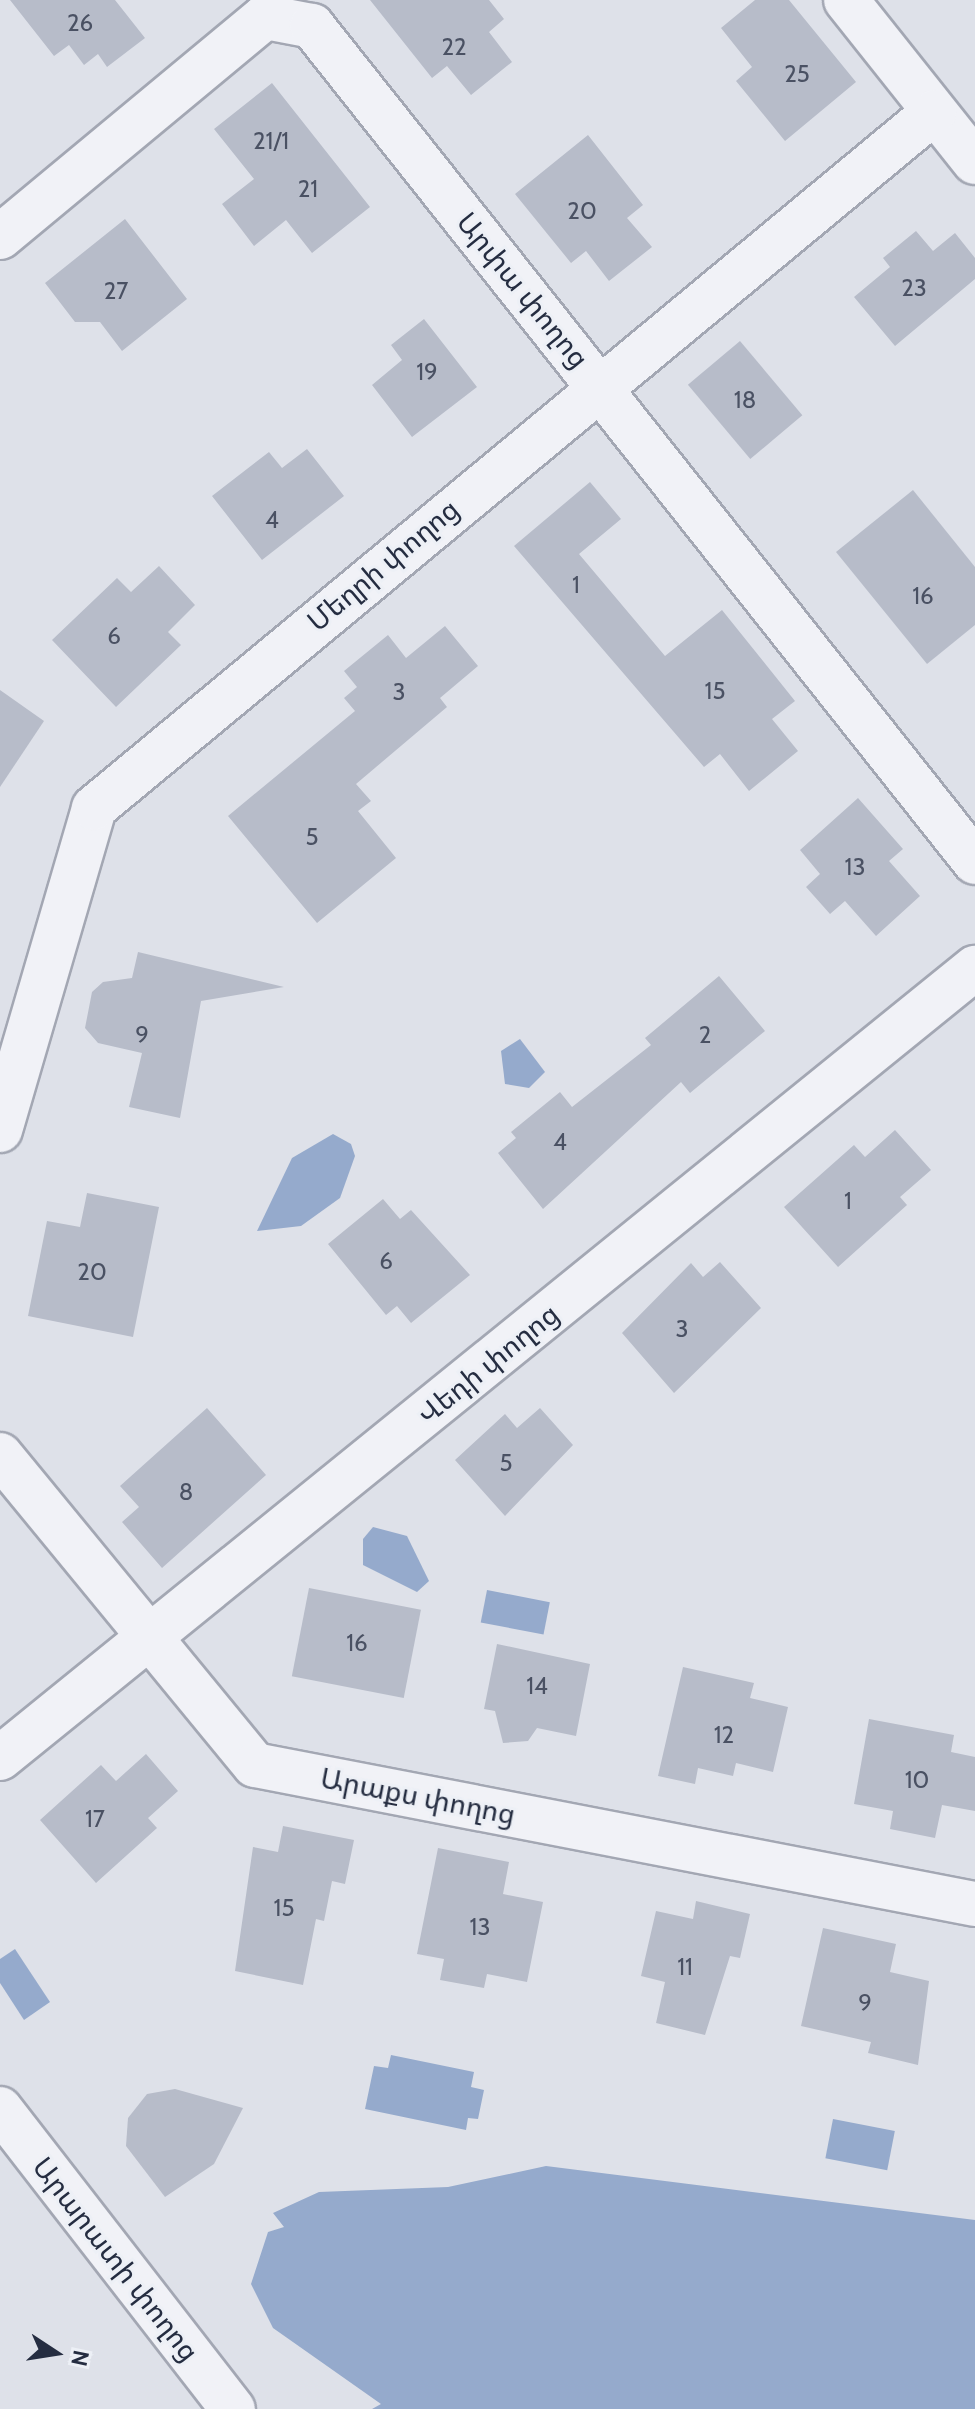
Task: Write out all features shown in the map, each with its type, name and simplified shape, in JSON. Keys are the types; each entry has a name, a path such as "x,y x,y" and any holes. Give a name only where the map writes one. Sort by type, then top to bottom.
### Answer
{"street":[{"path":"846,0 975,162"},
{"name":"Արփա փողոց","path":"0,237 265,17 312,26 975,862"},
{"name":"Մեղրի փողոց","path":"0,1130 94,808 598,384 934,112"},
{"name":"Վեդի փողոց","path":"0,1758 975,968"},
{"name":"Արաքս փողոց","path":"0,1455 148,1640 255,1765 975,1904"},
{"name":"Արարատի փողոց","path":"0,2109 233,2409"}],"water":[{"path":"520,1039 545,1072 529,1088 505,1084 501,1051"},
{"path":"333,1134 351,1144 355,1156 340,1198 301,1226 257,1231 292,1158"},
{"path":"373,1527 407,1536 429,1581 417,1592 363,1565 363,1539"},
{"path":"487,1590 550,1602 544,1635 481,1622"},
{"path":"15,1949 50,2002 24,2020 0,1983 0,1959"},
{"path":"391,2055 474,2072 471,2087 484,2090 478,2119 468,2118 466,2130 365,2109 374,2066 388,2068"},
{"path":"833,2119 895,2131 887,2170 825,2158"},
{"path":"546,2166 975,2220 975,2409 372,2409 381,2404 273,2328 251,2284 268,2232 284,2227 273,2213 319,2192 448,2187"}],"building":[{"path":"10,0 115,0 145,38 107,67 98,54 84,65 69,45 54,56"},
{"path":"370,0 489,0 504,19 489,32 512,62 471,95 447,66 432,78"},
{"path":"755,0 789,0 856,82 785,141 736,81 752,67 721,28"},
{"path":"272,83 370,207 312,253 286,220 254,246 222,204 254,179 214,129"},
{"path":"588,135 643,205 627,218 652,247 609,281 586,251 571,263 515,194"},
{"path":"125,219 187,299 122,351 100,322 75,322 45,283"},
{"path":"916,231 933,251 955,233 975,258 975,279 895,346 854,297 890,267 883,258"},
{"path":"424,319 477,387 412,437 372,385 402,360 391,345"},
{"path":"740,341 802,415 750,459 688,385"},
{"path":"307,449 344,496 262,560 212,496 269,452 282,468"},
{"path":"590,482 621,519 579,554 665,656 722,610 795,701 772,719 798,751 749,791 720,754 704,767 514,546"},
{"path":"913,490 975,567 975,625 927,664 836,552"},
{"path":"159,566 195,605 168,632 181,645 116,707 52,640 117,578 131,592"},
{"path":"445,626 478,666 440,698 447,707 356,784 371,801 358,811 396,858 317,923 228,816 355,711 344,698 357,687 344,671 388,635 406,658"},
{"path":"0,690 44,721 0,787"},
{"path":"858,798 903,849 889,861 920,896 876,936 845,901 830,914 806,887 820,874 800,850"},
{"path":"138,952 284,987 201,1001 180,1118 129,1107 142,1053 98,1043 85,1028 92,992 103,982 132,978"},
{"path":"719,976 765,1031 690,1093 681,1082 543,1209 498,1153 516,1138 511,1132 560,1092 572,1107 651,1045 645,1038"},
{"path":"895,1130 931,1170 900,1197 907,1205 838,1267 784,1207 854,1145 865,1157"},
{"path":"87,1193 159,1207 133,1337 28,1316 47,1221 80,1227"},
{"path":"383,1199 400,1219 411,1210 470,1275 411,1323 397,1306 386,1315 328,1244"},
{"path":"720,1262 761,1308 674,1393 622,1333 691,1263 703,1277"},
{"path":"207,1408 266,1475 162,1568 122,1522 139,1507 120,1486"},
{"path":"540,1408 573,1445 505,1516 455,1460 505,1414 517,1428"},
{"path":"309,1588 421,1610 404,1698 292,1676"},
{"path":"497,1644 590,1664 576,1736 537,1728 528,1741 503,1743 495,1711 484,1709"},
{"path":"683,1667 754,1683 750,1698 788,1707 773,1772 736,1763 733,1776 698,1768 695,1784 658,1776"},
{"path":"869,1719 954,1735 951,1752 975,1757 975,1811 942,1805 935,1838 890,1829 893,1811 854,1804"},
{"path":"146,1754 178,1791 148,1818 157,1828 96,1883 40,1820 101,1765 116,1781"},
{"path":"283,1826 354,1840 345,1884 332,1881 324,1921 316,1919 303,1985 235,1971 253,1847 278,1852"},
{"path":"438,1848 509,1862 503,1894 543,1902 527,1982 487,1974 484,1988 440,1980 444,1959 417,1954"},
{"path":"696,1901 750,1914 740,1958 730,1956 705,2035 656,2023 665,1982 641,1976 656,1911 693,1919"},
{"path":"823,1928 896,1944 890,1972 929,1981 918,2065 868,2053 871,2042 801,2026"},
{"path":"175,2089 243,2108 214,2164 165,2197 126,2146 128,2118 147,2094"}]}
